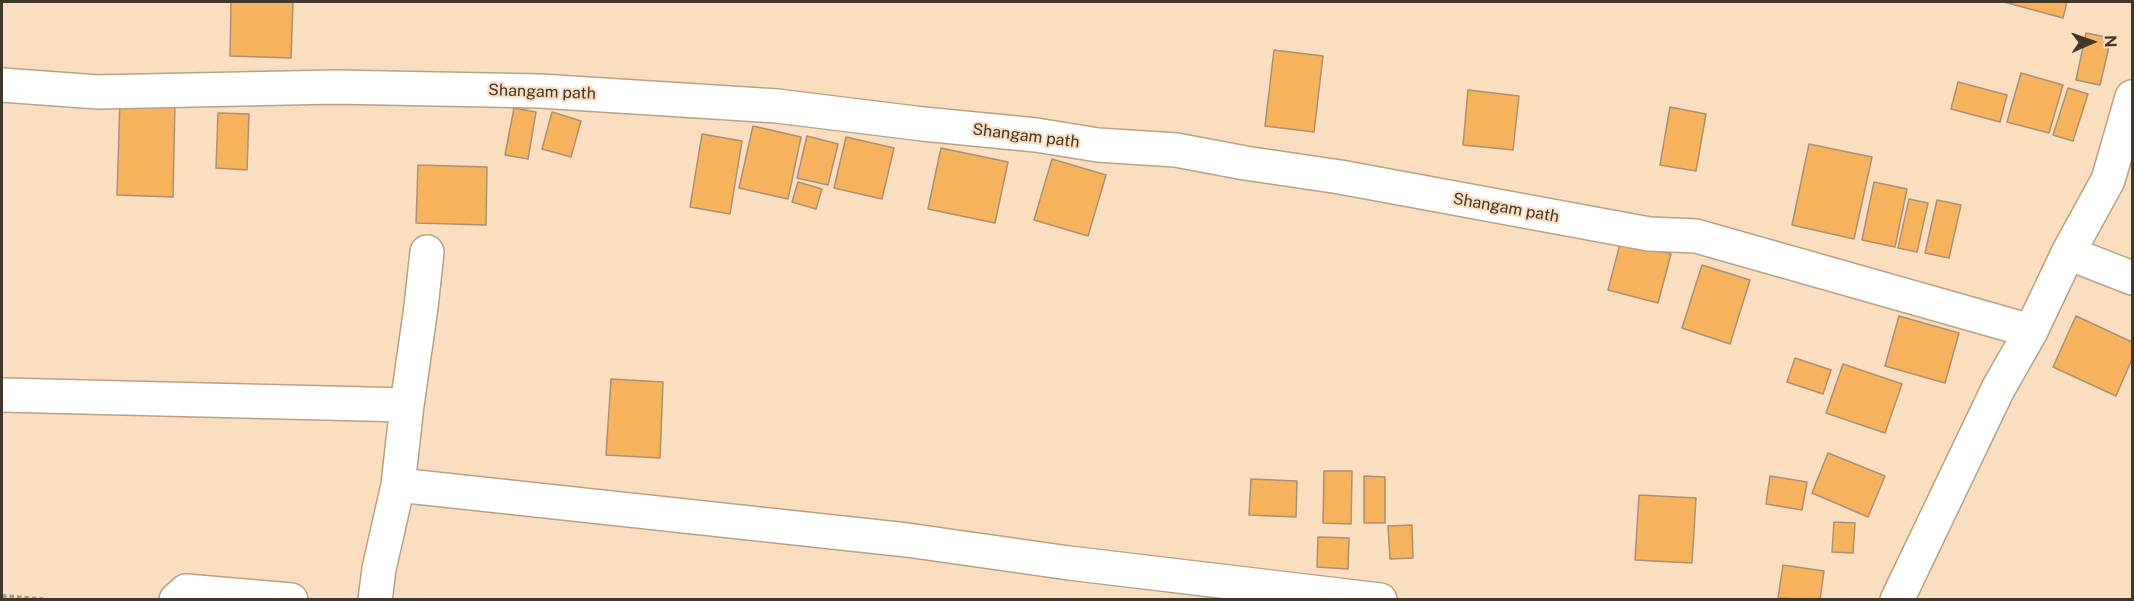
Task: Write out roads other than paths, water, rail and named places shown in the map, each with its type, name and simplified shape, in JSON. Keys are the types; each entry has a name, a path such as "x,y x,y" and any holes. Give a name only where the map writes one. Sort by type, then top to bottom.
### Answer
{"street":[{"name":"Shangam path","path":"2,85 98,93 335,87 540,91 777,106 1036,135 1098,145 1176,150 1245,164 1351,179 1649,234 1695,236 2031,332"},
{"path":"1897,600 1998,389 2031,332 2068,253 2108,180 2133,97"},
{"path":"375,600 379,569 398,486 427,252"},
{"path":"2068,253 2133,278"},
{"path":"2,395 407,405"},
{"path":"398,486 907,540 1080,564 1380,600"},
{"path":"176,600 186,591 291,600"}]}
